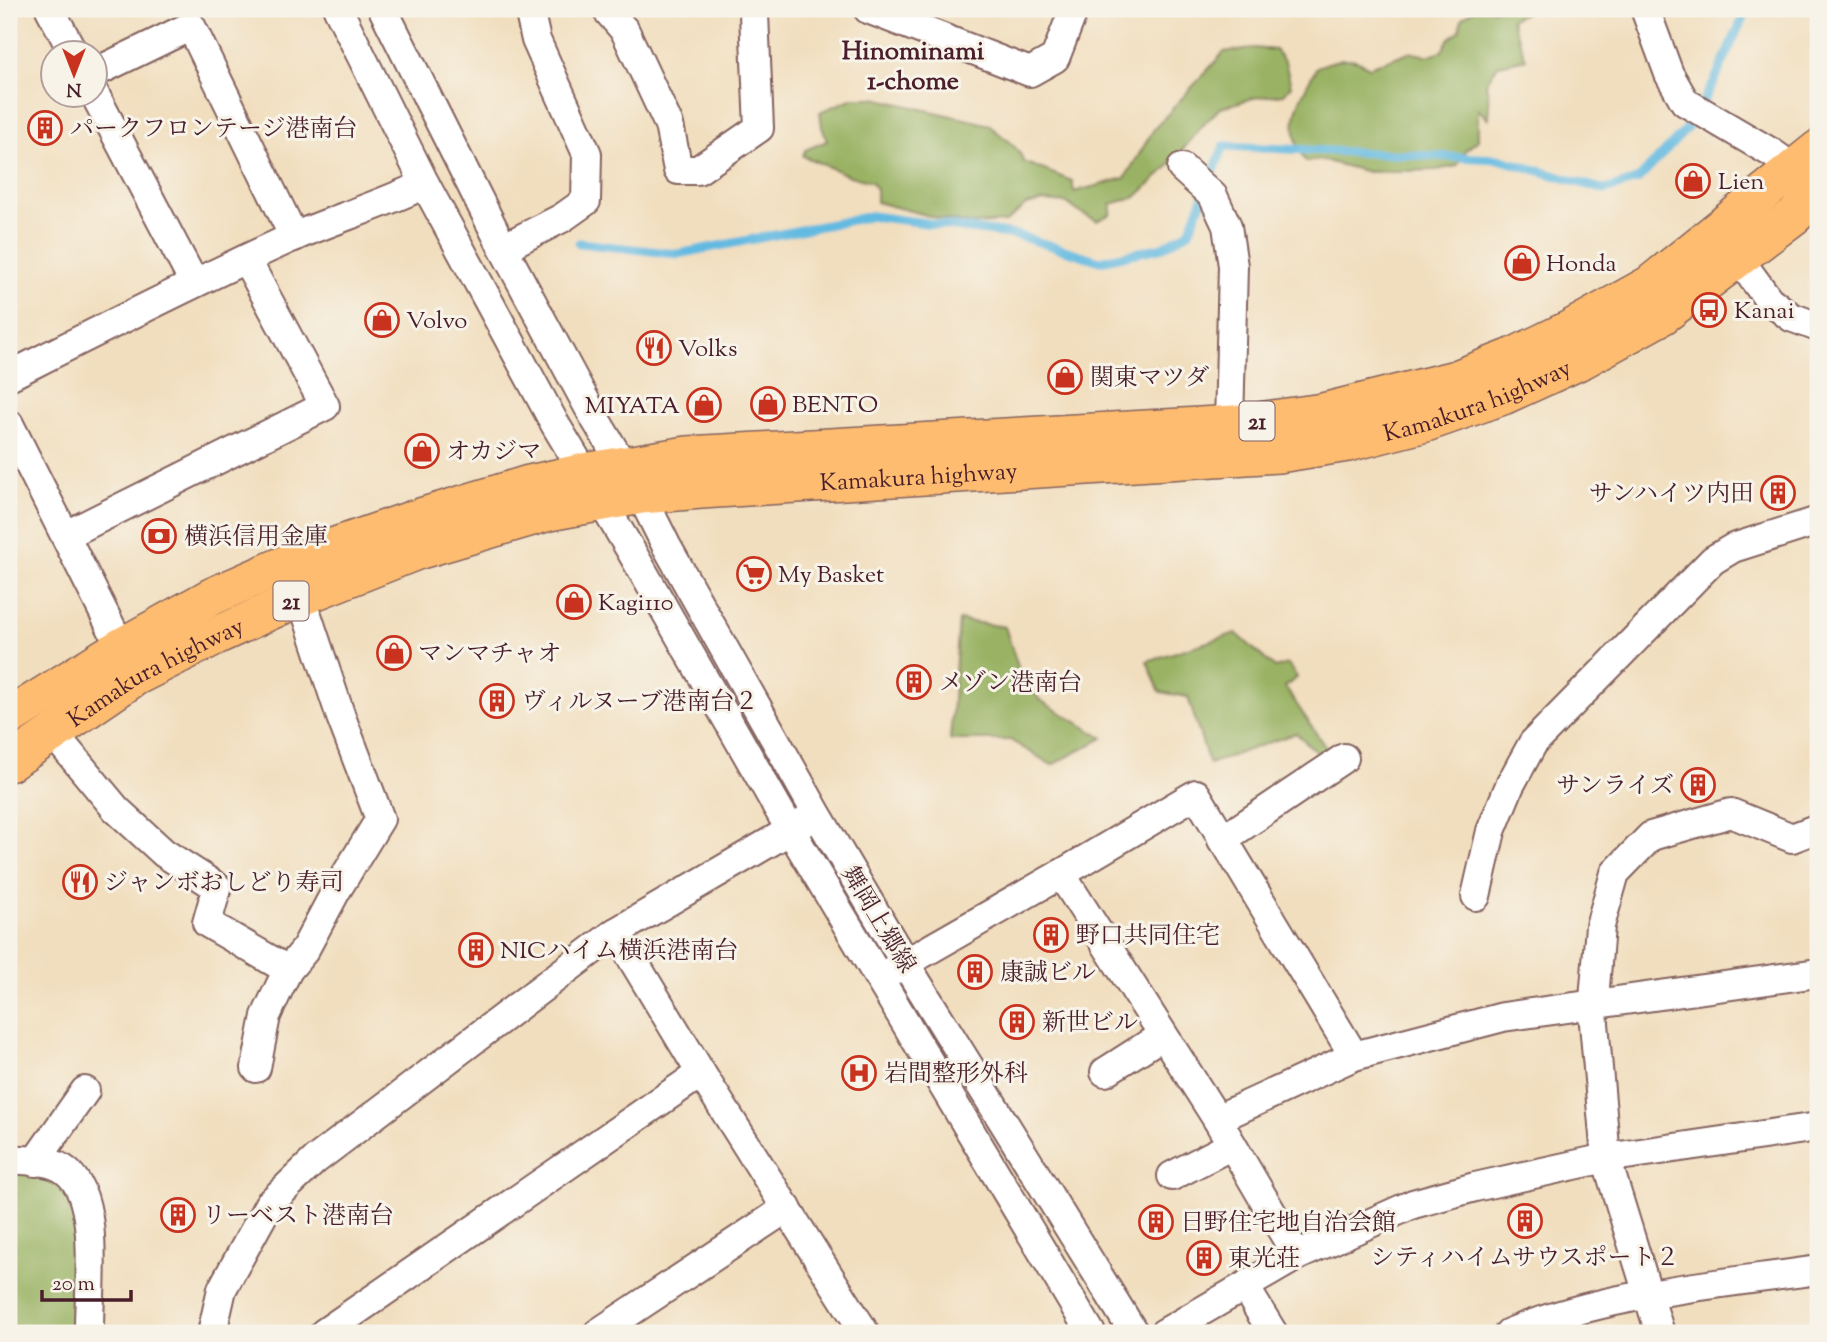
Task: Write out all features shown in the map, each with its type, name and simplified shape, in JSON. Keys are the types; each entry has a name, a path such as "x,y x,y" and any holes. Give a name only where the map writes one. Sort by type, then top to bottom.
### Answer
{"main road":[{"name":"Kamakura highway","path":"9,717 121,647 213,596 295,560 414,519 529,485 593,487 632,480 1220,460 1348,443 1426,423 1503,396 1582,360 1662,316 1794,216 1812,174"},
{"name":"Kamakura highway","path":"632,480 687,455 1229,424 1323,412 1395,395 1456,379 1510,358 1570,329 1649,285 1812,174"},
{"name":"Kamakura highway","path":"9,763 135,677 220,634 301,597 417,551 549,512 593,487"}],"street":[{"path":"50,9 66,38"},
{"name":"舞岡上郷線","path":"338,9 425,184 549,412 791,831 1091,1333"},
{"name":"舞岡上郷線","path":"383,9 503,248 594,417 632,480 817,814 1134,1333"},
{"path":"503,248 562,218 586,201 587,154 537,40 529,9"},
{"path":"606,9 625,31 669,125 678,170 698,170 759,128 754,11"},
{"path":"868,9 1030,72 1055,58 1074,9"},
{"path":"1645,9 1669,74 1685,102 1812,174"},
{"path":"108,66 191,26 294,237"},
{"path":"102,108 194,283"},
{"path":"1187,172 1213,196 1227,226 1233,266 1229,424"},
{"path":"9,376 246,259 294,237 395,199 425,184"},
{"path":"1738,258 1769,300 1791,317 1818,327"},
{"path":"66,535 325,406 246,259"},
{"path":"9,424 121,647"},
{"path":"1476,896 1491,831 1510,785 1533,743 1713,560 1733,548 1818,521"},
{"path":"256,1068 266,1016 288,970 304,951 336,891 380,819 341,717 301,597"},
{"path":"53,733 116,809 164,853 217,887 207,923 288,970"},
{"path":"1222,839 1344,758"},
{"path":"879,979 1196,794 1354,1056"},
{"path":"1660,1333 1606,1158 1594,1003 1600,926 1615,873 1651,836 1731,813 1792,838 1818,828"},
{"path":"212,1333 222,1289 269,1204 315,1160 616,932 817,814"},
{"path":"1061,874 1217,1119 1297,1256"},
{"path":"616,932 701,1073 865,1333"},
{"path":"1217,1119 1354,1056 1503,1017 1818,974"},
{"path":"1105,1072 1163,1035"},
{"path":"324,1333 701,1073"},
{"path":"22,1161 85,1091"},
{"path":"1174,1326 1297,1256 1413,1204 1475,1187 1606,1158 1818,1126"},
{"path":"1172,1176 1232,1145"},
{"path":"22,1161 47,1162 68,1172 80,1189 88,1211 92,1280 89,1333"},
{"path":"598,1333 787,1208"},
{"path":"1509,1333 1544,1319 1648,1294 1818,1270"},
{"path":"1245,1287 1273,1333"}],"green space":[{"path":"1476,9 1534,9 1511,19 1526,59 1498,65 1486,83 1488,119 1478,109 1478,140 1466,150 1457,166 1436,170 1368,172 1322,160 1306,162 1295,137 1294,125 1299,103 1317,67 1350,59 1369,67 1409,52 1427,56 1442,51 1448,40 1459,31 1462,18"},
{"path":"1253,48 1275,50 1285,62 1291,86 1284,94 1253,98 1220,108 1169,166 1136,197 1111,204 1111,214 1097,221 1067,203 1045,201 1026,205 1006,222 973,224 941,219 876,202 876,190 872,182 850,176 803,156 805,150 827,141 820,112 853,98 875,98 990,125 1014,146 1024,162 1072,181 1074,192 1125,178 1154,129 1224,52"},
{"path":"959,620 1005,627 1021,676 1040,700 1103,738 1052,765 1010,740 950,740"},
{"path":"1236,633 1275,668 1288,664 1297,677 1285,687 1328,751 1319,754 1296,733 1209,764 1188,697 1160,692 1147,661"},
{"path":"9,1159 80,1189 89,1333 9,1333"}],"waterway":[{"path":"579,243 678,254 872,216 1016,235 1100,261 1163,247 1189,232 1224,146 1498,159 1605,190 1639,179 1690,125 1714,82 1747,9"}],"place":[{"name":"パークフロンテージ港南台","path":"45,128"},
{"name":"Lien","path":"1693,181"},
{"name":"Honda","path":"1522,263"},
{"name":"Kanai","path":"1709,310"},
{"name":"Volvo","path":"382,320"},
{"name":"Volks","path":"654,348"},
{"name":"関東マツダ","path":"1065,377"},
{"name":"BENTO","path":"768,404"},
{"name":"MIYATA","path":"704,405"},
{"name":"オカジマ","path":"422,451"},
{"name":"サンハイツ内田","path":"1778,493"},
{"name":"横浜信用金庫","path":"159,536"},
{"name":"My Basket","path":"754,574"},
{"name":"Kagi110","path":"574,602"},
{"name":"マンマチャオ","path":"394,653"},
{"name":"メゾン港南台","path":"914,682"},
{"name":"ヴィルヌーブ港南台２","path":"497,701"},
{"name":"サンライズ","path":"1698,785"},
{"name":"ジャンボおしどり寿司","path":"80,882"},
{"name":"野口共同住宅","path":"1051,935"},
{"name":"NICハイム横浜港南台","path":"476,950"},
{"name":"康誠ビル","path":"975,972"},
{"name":"新世ビル","path":"1017,1022"},
{"name":"岩間整形外科","path":"859,1073"},
{"name":"リーベスト港南台","path":"178,1215"},
{"name":"シティハイムサウスポート２","path":"1525,1221"},
{"name":"日野住宅地自治会館","path":"1156,1222"},
{"name":"東光荘","path":"1204,1258"}],"district":[{"name":"Hinominami 1-chome","path":"913,65"}]}
